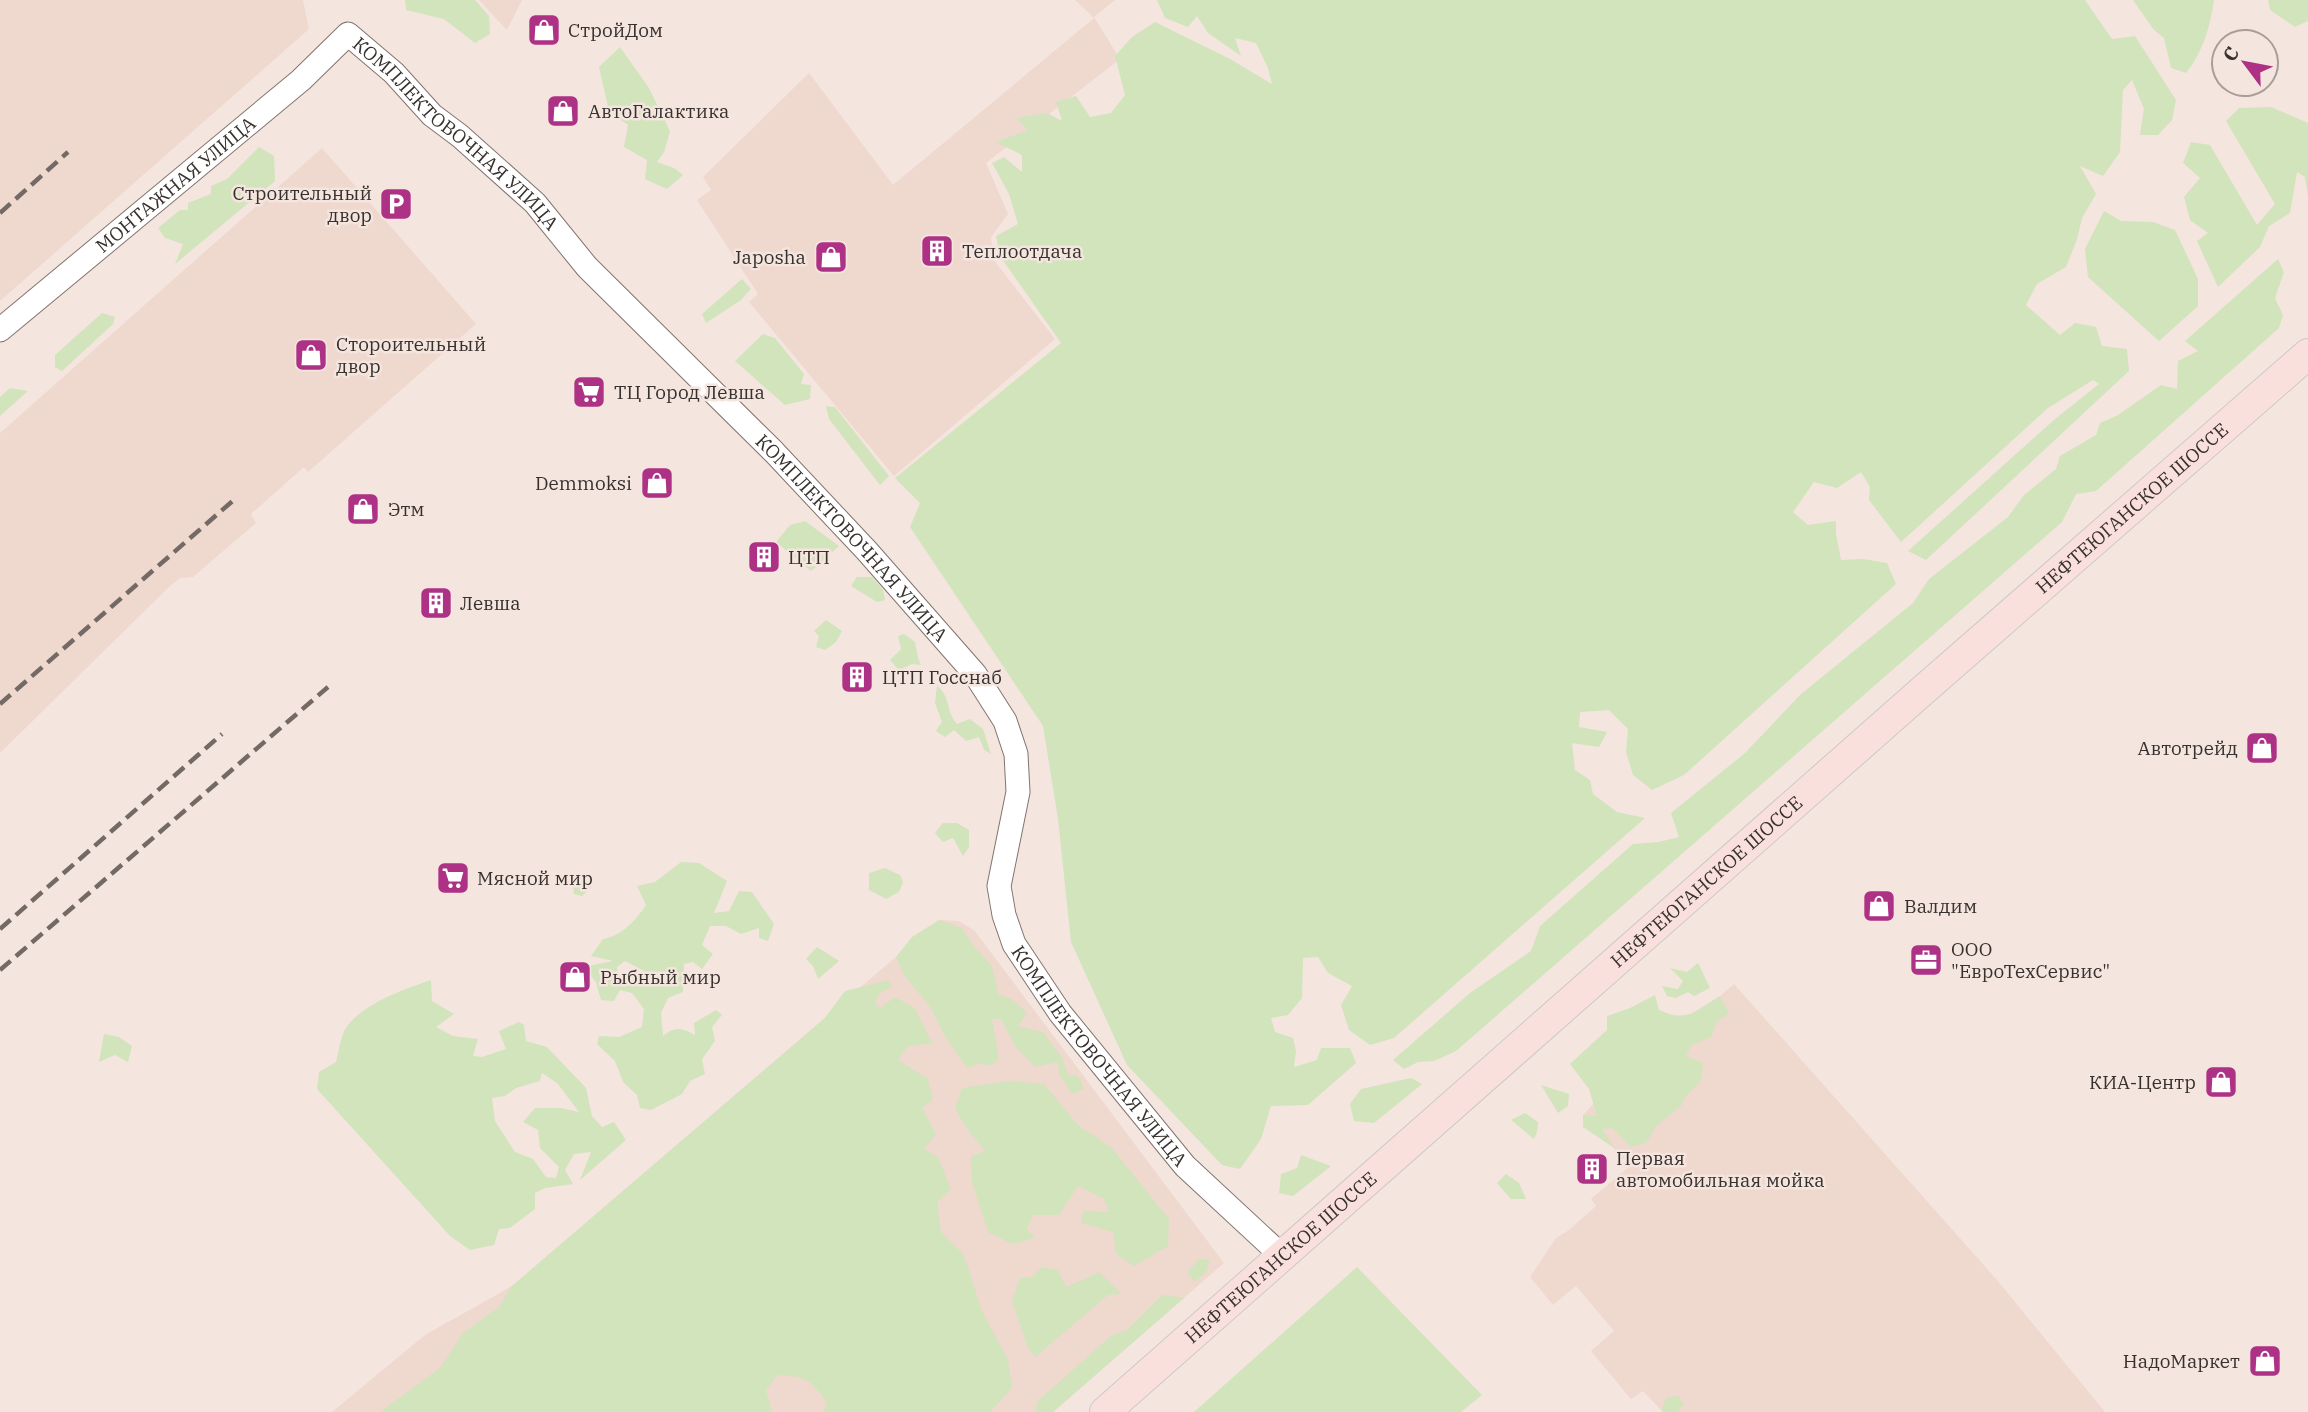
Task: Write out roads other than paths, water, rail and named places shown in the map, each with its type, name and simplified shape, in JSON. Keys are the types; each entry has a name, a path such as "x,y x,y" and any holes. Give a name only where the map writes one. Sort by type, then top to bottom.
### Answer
{"main road":[{"name":"НЕФТЕЮГАНСКОЕ ШОССЕ","path":"1105,1412 1888,720 2308,354"}],"street":[{"name":"МОНТАЖНАЯ УЛИЦА","path":"0,330 301,80 348,34"},
{"name":"КОМПЛЕКТОВОЧНАЯ УЛИЦА","path":"348,34 394,73 432,115 460,136 535,203 587,267 774,452 867,551 975,674 1005,721 1016,754 1018,792 999,886 1004,915 1014,944 1060,1013 1185,1166 1283,1257"}],"railway":[{"path":"0,213 68,152"},
{"path":"0,704 236,498"},
{"path":"0,970 328,687"},
{"path":"0,929 222,734"}],"place":[{"name":"СтройДом","path":"544,30"},
{"name":"АвтоГалактика","path":"563,111"},
{"name":"Строительный двор","path":"396,204"},
{"name":"Теплоотдача","path":"937,251"},
{"name":"Japosha","path":"831,257"},
{"name":"Стороительный двор","path":"311,355"},
{"name":"ТЦ Город Левша","path":"589,392"},
{"name":"Demmoksi","path":"657,483"},
{"name":"Этм","path":"363,509"},
{"name":"ЦТП","path":"764,557"},
{"name":"Левша","path":"436,603"},
{"name":"ЦТП Госснаб","path":"857,677"},
{"name":"Автотрейд","path":"2262,748"},
{"name":"Мясной мир","path":"453,878"},
{"name":"Валдим","path":"1879,906"},
{"name":"ООО \"ЕвроТехСервис\"","path":"1926,960"},
{"name":"Рыбный мир","path":"575,977"},
{"name":"КИА-Центр","path":"2221,1082"},
{"name":"Первая автомобильная мойка","path":"1592,1169"},
{"name":"НадоМаркет","path":"2265,1361"}]}
